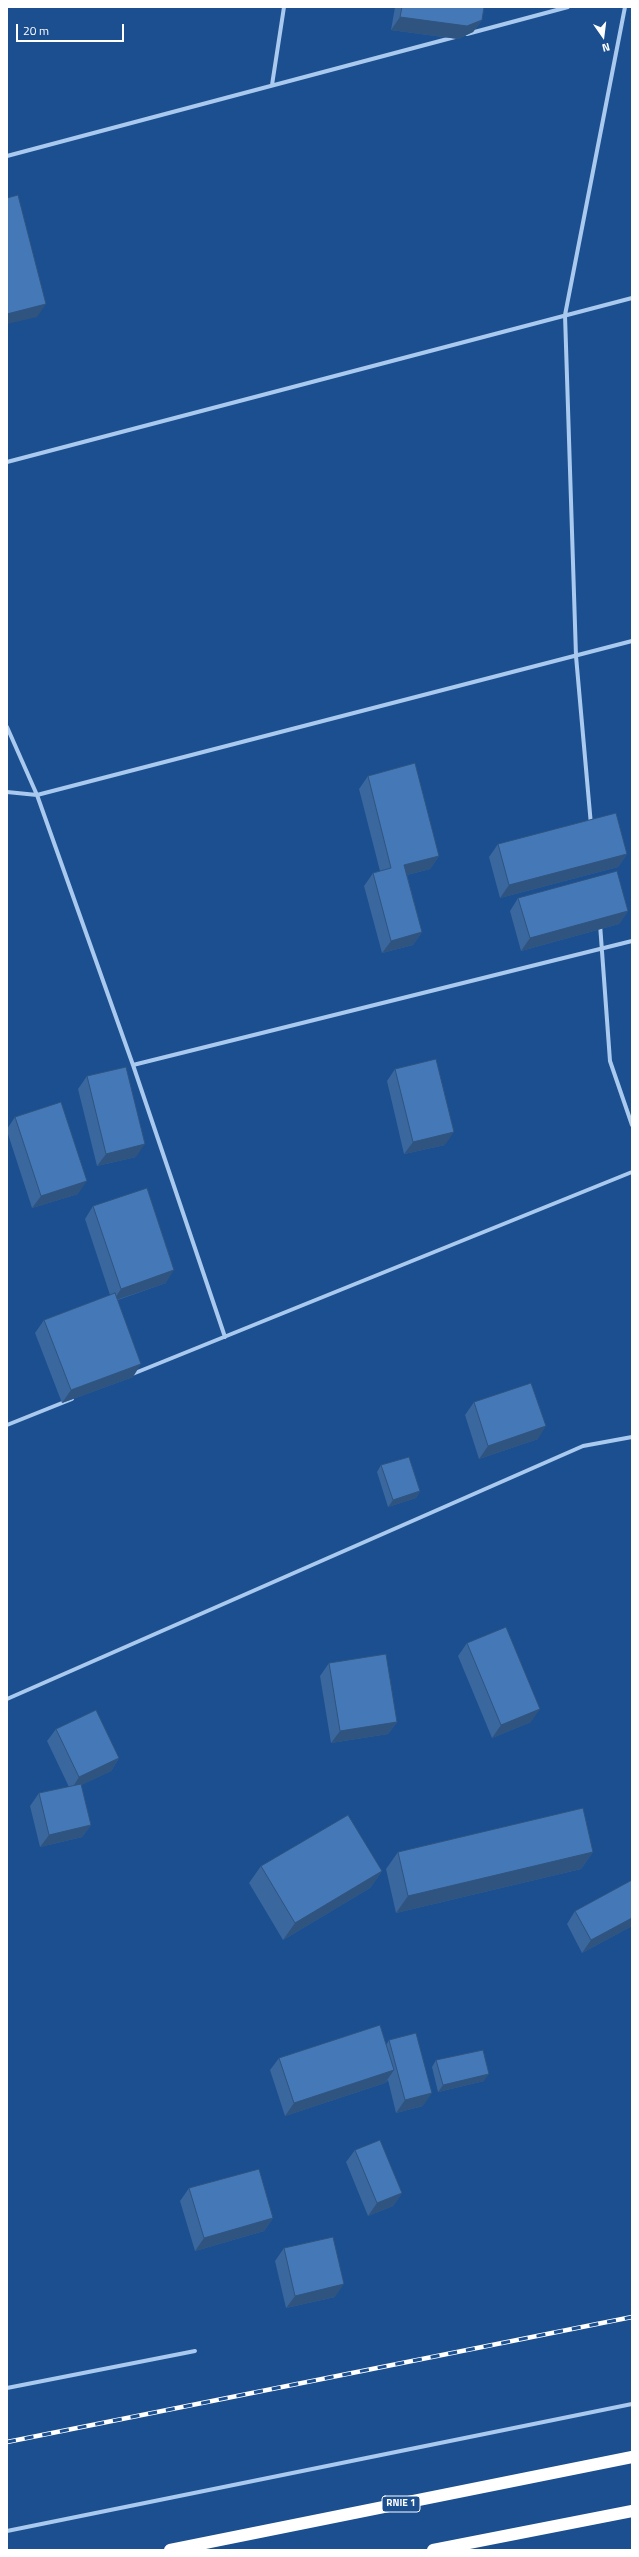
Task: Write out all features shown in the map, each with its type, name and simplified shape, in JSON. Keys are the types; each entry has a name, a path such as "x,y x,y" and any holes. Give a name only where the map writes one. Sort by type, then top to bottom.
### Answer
{"highway":[{"name":"RNIE 1","path":"170,2550 632,2457"},
{"path":"433,2550 632,2510"}],"street":[{"path":"272,85 284,7"},
{"path":"7,156 568,7"},
{"path":"592,830 576,656 565,315 624,7"},
{"path":"7,462 632,298"},
{"path":"7,792 37,794 632,641"},
{"path":"7,727 37,794 134,1066 224,1337"},
{"path":"600,917 610,1061 632,1125"},
{"path":"134,1066 632,941"},
{"path":"123,1378 632,1172"},
{"path":"7,1425 80,1396"},
{"path":"7,1699 583,1446 632,1437"},
{"path":"7,2388 195,2351"},
{"path":"7,2531 632,2404"}],"building":[{"path":"402,7 484,7 482,20 467,26 400,17"},
{"path":"18,195 46,304 7,314 7,198"},
{"path":"415,763 439,856 404,865 422,932 391,941 373,873 391,868 368,776"},
{"path":"616,813 627,854 509,885 498,844"},
{"path":"617,871 628,911 530,938 518,898"},
{"path":"436,1059 454,1132 413,1142 395,1069"},
{"path":"126,1067 145,1144 106,1154 87,1076"},
{"path":"61,1102 87,1181 41,1196 15,1117"},
{"path":"147,1188 174,1270 121,1289 93,1206"},
{"path":"115,1293 141,1364 71,1390 44,1320"},
{"path":"531,1383 546,1426 488,1446 474,1402"},
{"path":"409,1457 420,1491 393,1500 381,1465"},
{"path":"506,1627 540,1709 501,1725 467,1643"},
{"path":"386,1654 397,1722 340,1731 329,1663"},
{"path":"96,1710 119,1758 79,1777 56,1729"},
{"path":"81,1784 91,1825 49,1835 39,1793"},
{"path":"583,1808 593,1852 408,1896 398,1852"},
{"path":"348,1815 382,1871 295,1923 261,1866"},
{"path":"632,1880 632,1918 591,1940 575,1911"},
{"path":"380,2025 394,2070 294,2103 279,2058"},
{"path":"416,2033 432,2093 405,2100 389,2040"},
{"path":"483,2050 489,2074 443,2085 436,2060"},
{"path":"380,2140 402,2193 377,2203 355,2150"},
{"path":"259,2169 273,2218 204,2238 189,2188"},
{"path":"333,2237 344,2284 295,2296 284,2248"}],"railway":[{"path":"7,2442 632,2317"}]}
